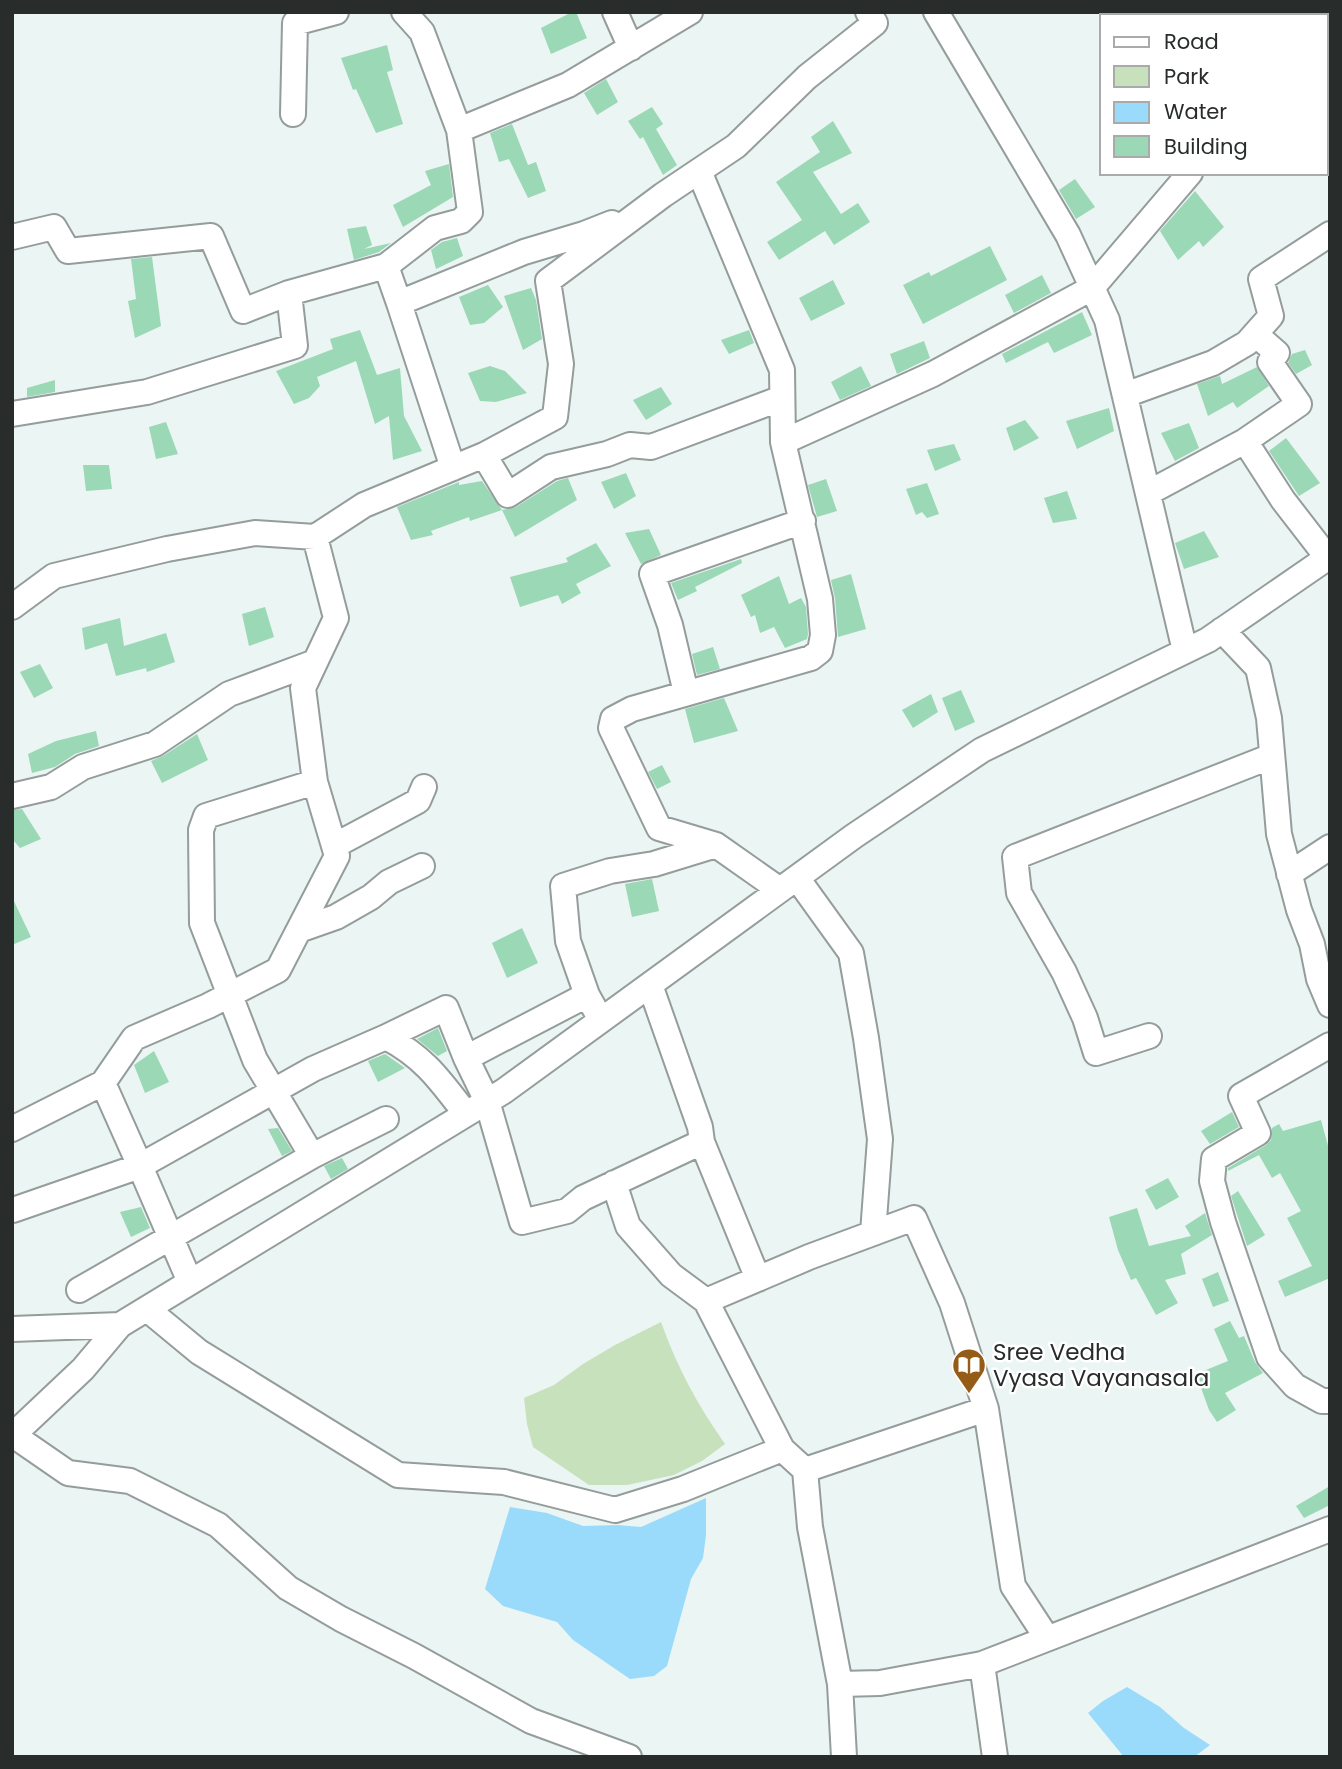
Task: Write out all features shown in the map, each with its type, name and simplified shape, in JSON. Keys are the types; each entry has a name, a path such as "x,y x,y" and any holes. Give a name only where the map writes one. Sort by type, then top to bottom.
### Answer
{"street":[{"path":"293,114 295,23 336,12"},
{"path":"12,237 54,227 68,251 211,236 243,311 289,293 386,266 435,228 461,221 470,212 459,130 422,32 404,12"},
{"path":"615,12 631,48"},
{"path":"459,130 568,85 690,12"},
{"path":"936,12 1068,234 1107,320 1185,651"},
{"path":"12,607 54,576 167,549 255,533 314,537 365,505 484,455 555,417 561,364 548,281 736,146 807,78 878,16"},
{"path":"699,171 782,370 783,442 820,600 823,635 820,651 811,658 632,709 613,719 611,728 659,828 716,845 789,884 851,953 880,1139 873,1233"},
{"path":"783,442 933,374 1092,288 1188,175"},
{"path":"399,303 524,252 584,234 644,210"},
{"path":"1125,395 1213,363 1247,343 1271,316 1261,279 1330,234"},
{"path":"386,266 453,468"},
{"path":"12,414 147,392 295,346 289,293"},
{"path":"1148,493 1245,441 1299,404 1270,362 1276,353 1255,334"},
{"path":"484,455 508,495 551,467 607,454 630,445 651,447 782,398"},
{"path":"629,1757 531,1721 341,1619 288,1588 218,1525 130,1481 68,1473 13,1435 83,1369 120,1325 476,1108 982,750 1185,651 1222,630 1329,556 1283,500 1245,441"},
{"path":"686,693 670,625 652,574 803,521"},
{"path":"15,1121 103,1083 134,1038 278,970 337,856 315,782 303,688 336,618 314,537"},
{"path":"1222,630 1258,668 1269,718 1279,834 1312,944 1319,979 1330,1005"},
{"path":"12,796 51,786 83,766 155,744 229,694 315,662"},
{"path":"1149,1036 1096,1053 1085,1018 1064,972 1019,893 1015,857 1272,755"},
{"path":"312,1156 255,1060 202,923 201,830 206,816 315,782"},
{"path":"334,846 418,801 424,787"},
{"path":"601,1020 587,995 568,941 563,886 610,871 654,864 716,845"},
{"path":"1289,874 1330,847"},
{"path":"299,930 335,917 371,897 389,882 422,866"},
{"path":"650,985 700,1126 702,1142 758,1279"},
{"path":"466,1058 587,995"},
{"path":"13,1210 140,1166 313,1069 446,1008 466,1058 476,1108 522,1222 567,1211 583,1198 702,1142"},
{"path":"386,1037 408,1049 476,1108"},
{"path":"1330,1045 1241,1096 1258,1133 1214,1159 1212,1181 1223,1222 1269,1357 1295,1387 1322,1401 1330,1401"},
{"path":"103,1083 190,1282"},
{"path":"79,1290 312,1156 386,1119"},
{"path":"614,1183 628,1226 671,1275 706,1301 782,1449 805,1470 810,1527 840,1684 844,1757"},
{"path":"706,1301 914,1218 952,1303 986,1409 1013,1587 1047,1638"},
{"path":"147,1309 199,1352 398,1475 504,1482 615,1510 684,1489 782,1449"},
{"path":"12,1329 120,1325"},
{"path":"805,1470 986,1409"},
{"path":"840,1684 880,1683 982,1664 1330,1530"},
{"path":"982,1664 995,1757"}],"green space":[{"path":"661,1322 688,1385 725,1444 702,1461 674,1475 627,1485 589,1485 533,1447 524,1398 554,1385 615,1345"}],"water":[{"path":"706,1498 703,1558 691,1579 667,1666 654,1676 630,1679 573,1640 557,1622 503,1606 485,1589 510,1507 547,1513 583,1526 641,1527"},
{"path":"1127,1687 1160,1707 1184,1728 1210,1745 1194,1757 1124,1757 1088,1713"}],"building":[{"path":"576,12 587,38 551,54 541,28"},
{"path":"387,45 393,70 387,72 403,124 376,133 356,89 353,90 341,58"},
{"path":"606,79 618,102 597,115 584,93"},
{"path":"652,107 663,124 656,129 677,165 663,175 643,137 640,139 628,121"},
{"path":"833,121 852,153 813,172 841,214 858,203 870,222 834,245 825,231 779,260 767,242 802,220 776,182 820,152 811,137"},
{"path":"512,124 528,165 536,162 546,191 528,198 509,159 499,162 490,133"},
{"path":"449,164 453,197 403,227 393,205 431,185 425,171"},
{"path":"1075,179 1095,207 1076,219 1059,190"},
{"path":"1195,191 1224,227 1203,247 1199,241 1178,260 1160,231"},
{"path":"366,226 372,245 364,249 391,243 379,252 354,260 347,229"},
{"path":"457,238 463,256 436,269 431,250 442,242"},
{"path":"990,246 1007,280 923,324 903,285 929,272 931,276"},
{"path":"152,257 161,326 135,338 128,301 136,299 131,259"},
{"path":"1042,275 1051,293 1014,313 1005,295"},
{"path":"833,280 845,304 811,321 799,298"},
{"path":"488,285 503,307 484,323 470,325 459,297"},
{"path":"531,288 536,300 542,339 523,350 504,296"},
{"path":"1082,312 1092,335 1054,353 1048,342 1006,363 1002,354"},
{"path":"360,330 377,375 400,368 404,416 422,451 393,460 389,416 375,424 356,361 317,377 320,386 309,398 294,404 276,371 333,349 330,339"},
{"path":"749,330 754,343 729,354 721,340"},
{"path":"924,341 930,358 897,374 890,354"},
{"path":"1305,350 1312,365 1296,374 1288,363 1292,354"},
{"path":"490,366 505,371 527,393 496,402 480,401 468,373"},
{"path":"861,366 871,386 840,400 831,382"},
{"path":"1257,367 1269,386 1237,408 1233,402 1208,416 1197,384 1220,376 1222,384"},
{"path":"55,380 55,392 27,397 27,388"},
{"path":"661,387 672,404 646,420 633,400"},
{"path":"1109,408 1114,431 1077,449 1066,421"},
{"path":"1025,420 1039,438 1014,451 1006,428"},
{"path":"166,422 178,454 156,459 149,427"},
{"path":"1189,423 1199,448 1175,461 1161,433"},
{"path":"1286,438 1320,483 1299,496 1269,451"},
{"path":"954,444 961,460 935,471 927,450"},
{"path":"83,465 109,465 112,489 86,491"},
{"path":"626,473 636,496 614,509 601,482"},
{"path":"568,478 577,500 515,537 502,510 516,507 557,481"},
{"path":"826,479 837,511 817,517 808,485"},
{"path":"482,481 502,510 470,521 469,517 431,531 433,535 411,540 397,507 459,482 459,485"},
{"path":"927,483 939,514 927,518 922,512 916,515 906,489"},
{"path":"1067,491 1077,519 1053,523 1044,498"},
{"path":"649,529 661,555 641,564 625,533"},
{"path":"1204,531 1219,557 1184,569 1175,543"},
{"path":"596,543 611,566 576,584 581,593 562,604 558,595 520,607 510,577 568,562 566,558"},
{"path":"741,559 742,563 695,587 697,591 678,600 671,583"},
{"path":"851,574 866,629 838,637 831,580"},
{"path":"779,576 789,604 801,598 806,607 807,639 785,648 774,627 760,633 755,615 751,617 741,595"},
{"path":"265,607 274,637 249,646 242,614"},
{"path":"120,618 124,646 166,633 175,662 147,672 146,668 116,676 107,643 85,650 82,628"},
{"path":"713,647 720,669 697,675 692,654"},
{"path":"40,664 53,688 34,698 20,672"},
{"path":"961,690 975,722 955,731 942,698"},
{"path":"931,694 938,712 913,728 902,710"},
{"path":"724,698 738,731 694,743 685,709"},
{"path":"96,731 99,746 75,754 55,767 32,773 28,754 56,741"},
{"path":"197,734 208,760 162,783 151,761"},
{"path":"662,765 671,782 657,789 648,772"},
{"path":"22,809 41,839 20,848 12,839 12,810"},
{"path":"652,879 659,911 632,917 625,884"},
{"path":"12,897 31,937 12,945"},
{"path":"522,928 538,963 507,978 492,943"},
{"path":"438,1028 447,1051 438,1056 417,1039"},
{"path":"154,1051 169,1082 145,1093 134,1065"},
{"path":"385,1054 405,1068 378,1082 368,1061"},
{"path":"1232,1112 1239,1127 1210,1144 1201,1131"},
{"path":"1321,1120 1330,1153 1330,1278 1285,1297 1278,1281 1312,1266 1287,1218 1301,1211 1280,1173 1272,1178 1259,1155 1228,1171 1228,1168 1266,1145 1271,1140 1272,1128 1279,1124 1283,1131"},
{"path":"278,1128 292,1151 282,1156 268,1129"},
{"path":"342,1158 348,1169 331,1179 324,1166"},
{"path":"1168,1178 1179,1197 1156,1210 1145,1190"},
{"path":"1238,1191 1265,1235 1247,1246 1231,1196"},
{"path":"141,1207 150,1228 131,1237 120,1212"},
{"path":"1137,1208 1149,1246 1191,1236 1185,1226 1205,1213 1212,1235 1181,1254 1186,1274 1165,1280 1178,1303 1156,1315 1136,1278 1131,1280 1118,1250 1109,1217"},
{"path":"1218,1272 1229,1301 1213,1307 1202,1279"},
{"path":"1230,1321 1239,1338 1244,1336 1263,1373 1225,1393 1236,1410 1217,1422 1209,1410 1196,1374 1228,1361 1214,1329"},
{"path":"1330,1486 1330,1505 1304,1518 1296,1506"}],"place":[{"name":"Sree Vedha Vyasa Vayanasala","path":"969,1395"}]}
